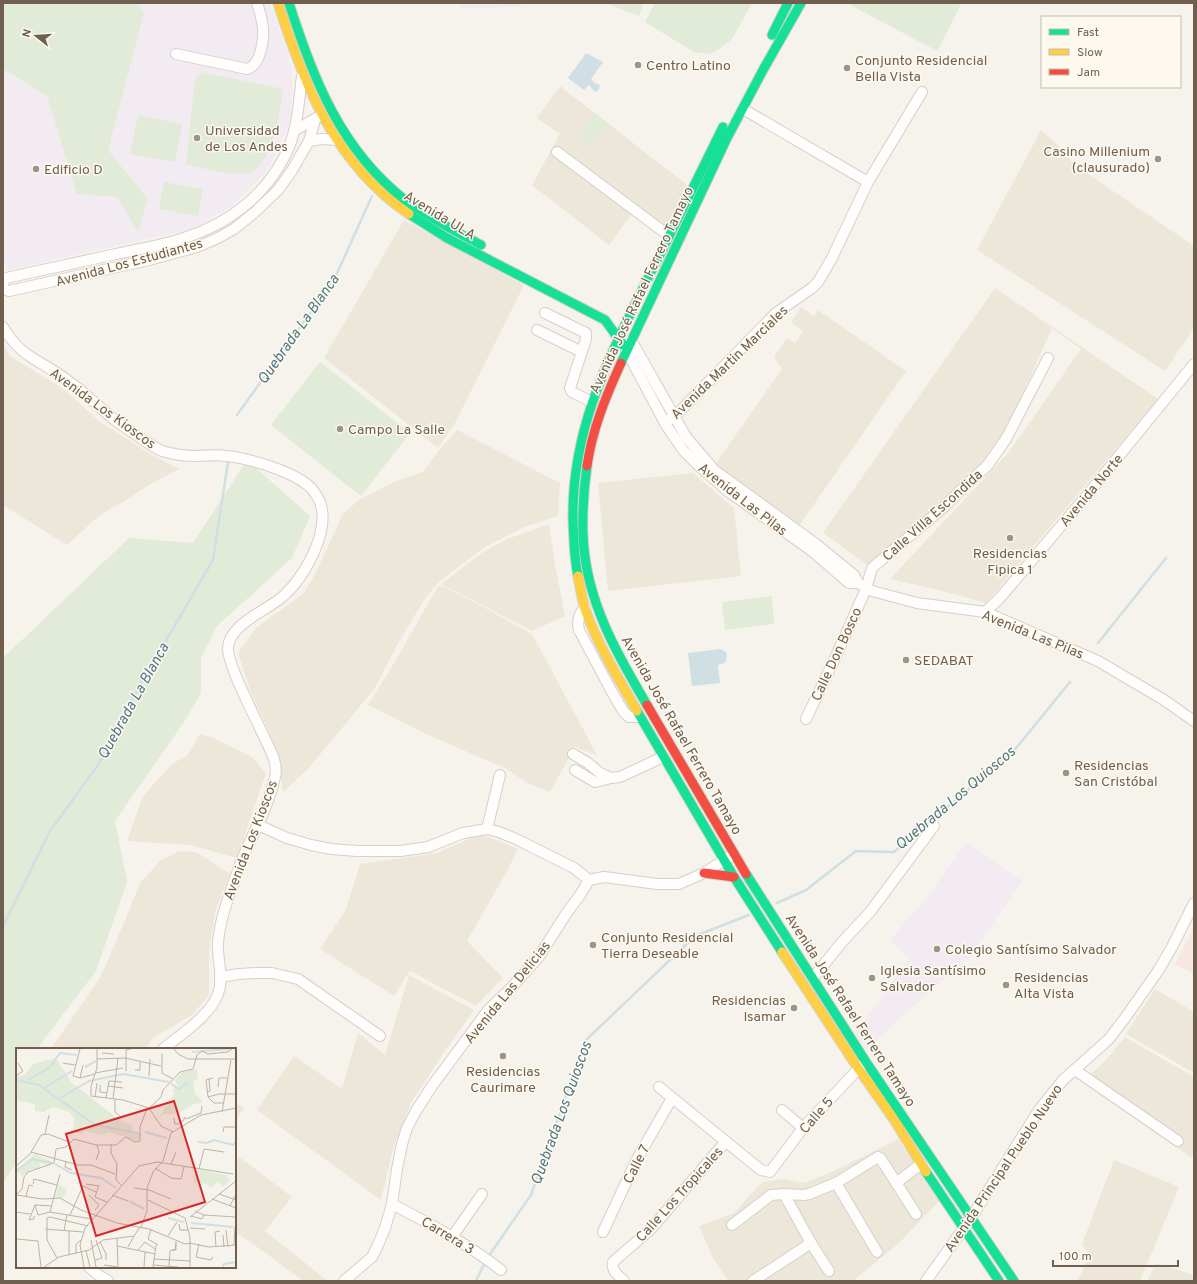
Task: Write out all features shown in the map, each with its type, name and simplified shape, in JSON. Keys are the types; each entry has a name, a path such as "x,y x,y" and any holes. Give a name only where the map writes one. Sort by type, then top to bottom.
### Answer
{"street":[{"path":"176,54 247,70 252,68 257,62 260,54 262,34 262,22 257,3"},
{"name":"Avenida ULA","path":"278,3 302,76 318,118 351,161 383,195 402,210 447,238 605,320 619,337 626,350"},
{"name":"Avenida ULA","path":"289,3 312,70 329,108 362,156 386,183 405,199 440,223 486,247"},
{"path":"767,43 788,3"},
{"name":"Avenida José Rafael Ferrero Tamayo","path":"800,3 743,108 710,173 673,255 626,350 602,411 590,450 585,477 585,558 600,612 616,651 734,854 776,924 813,978 866,1062 929,1153 1014,1281"},
{"name":"Avenida José Rafael Ferrero Tamayo","path":"760,57 712,147 668,235 623,328 599,382 586,420 575,472 573,508 576,565 586,608 599,642 614,672 663,757 734,877 998,1280"},
{"name":"Avenida Los Estudiantes","path":"3,283 6,278 183,239 221,223 251,201 268,184 276,171 289,147 294,131 302,76"},
{"name":"Avenida Martin Marciales","path":"665,423 674,416 776,314 818,282 832,258 868,182 922,92"},
{"path":"294,131 318,118 329,108"},
{"path":"743,108 868,182"},
{"name":"Avenida Los Estudiantes","path":"3,289 9,292 149,260 197,247 216,239 234,229 254,214 278,190 291,172 309,141 318,118"},
{"path":"309,141 336,140"},
{"path":"557,152 668,235"},
{"path":"547,280 597,306"},
{"path":"609,312 631,340"},
{"path":"545,313 586,333 586,339 570,388 572,392 592,402"},
{"name":"Avenida Los Kioscos","path":"3,327 10,339 19,349 31,358 67,379 113,419 162,451 194,456 224,455 242,458 273,468 296,478 311,488 320,503 322,519 321,530 312,558 294,584 281,598 248,620 230,638 228,648 231,662 276,764 276,776 258,825 246,849 223,913 218,943 220,977 218,994 207,1012 164,1048"},
{"path":"537,330 582,352"},
{"name":"Avenida Las Pilas","path":"631,340 686,437 714,470 816,544 854,575 862,586"},
{"name":"Avenida Las Pilas","path":"626,350 665,423 683,450 716,482 812,551 849,583 917,604 985,612 1098,661 1159,697 1194,721"},
{"name":"Calle Villa Escondida","path":"862,586 872,568 944,507 987,466 1006,439 1048,358"},
{"name":"Avenida Norte","path":"985,612 999,599 1084,500 1194,364"},
{"name":"Calle Don Bosco","path":"806,718 836,656 862,586"},
{"path":"586,608 581,612 578,618 579,630 612,694 623,711 629,717 640,717"},
{"path":"573,754 588,763 600,773 611,778"},
{"path":"575,770 596,782 620,777 663,757"},
{"path":"487,830 500,775"},
{"path":"258,825 286,838 311,845 331,849 356,851 401,851 428,846 463,833 487,830 499,832 516,839 574,868 589,880 604,877 641,883 679,884 704,873 734,854"},
{"path":"813,978 842,942 870,912 934,826"},
{"path":"704,873 734,877"},
{"name":"Avenida Las Delicias","path":"344,1281 372,1257 385,1228 392,1204 396,1169 402,1144 407,1128 416,1111 432,1086 489,1009 510,989 538,958 589,880"},
{"name":"Avenida Principal Pueblo Nuevo","path":"926,1281 964,1229 1039,1110 1063,1080 1109,1039 1125,1018 1158,971 1194,903"},
{"path":"220,977 239,974 272,973 298,979 380,1036"},
{"name":"Calle 5","path":"726,1141 761,1170 770,1172 804,1128 858,1068 866,1062"},
{"path":"1075,1070 1178,1141"},
{"path":"659,1087 726,1141"},
{"name":"Calle 7","path":"603,1232 636,1161 672,1098"},
{"path":"782,1110 804,1128"},
{"name":"Calle Los Tropicales","path":"624,1281 614,1271 612,1265 613,1262 651,1229 726,1141"},
{"path":"732,1225 771,1195 804,1195 836,1183 878,1157 882,1159 916,1214"},
{"path":"896,1183 921,1164"},
{"path":"836,1183 877,1252"},
{"path":"452,1237 482,1194"},
{"path":"784,1194 811,1243 829,1271"},
{"name":"Carrera 3","path":"392,1204 434,1226 487,1259 501,1270"},
{"path":"753,1281 811,1243"},
{"path":"89,1268 94,1278 108,1281"}],"shaded area":[{"name":"Universidad de Los Andes","path":"138,3 270,3 292,69 292,101 289,125 268,170 232,206 192,229 8,270 3,261 3,69 47,96 77,194 117,197 138,232 148,199 108,150 144,13"},
{"path":"461,3 524,3 524,6 461,9"},
{"path":"586,53 603,62 591,79 600,85 599,90 595,92 589,85 584,90 568,78"},
{"path":"560,86 687,185 663,235 631,215 609,245 532,185 560,134 537,118"},
{"path":"1041,130 1066,153 1072,163 1194,246 1194,328 1165,371 977,250"},
{"path":"404,220 524,285 455,423 438,448 324,358"},
{"path":"995,288 1158,399 986,603 943,591 890,579 1009,452 1081,349 1052,328 1000,445 872,568 823,533"},
{"path":"801,307 814,316 818,310 906,371 799,526 714,466 782,369 774,357 787,338 795,343 803,331 791,322"},
{"path":"3,344 10,356 63,389 99,421 150,454 179,469 149,485 95,519 67,545 3,505"},
{"path":"457,430 560,483 558,516 522,528 485,547 437,584 424,600 397,645 375,688 308,769 283,792 278,754 251,693 238,653 256,628 304,593 315,574 343,514 359,500 396,481 423,472 439,450"},
{"path":"693,473 734,508 741,576 608,591 598,483"},
{"path":"549,524 565,616 532,631 441,584 483,552 507,539"},
{"path":"438,586 445,587 532,634 597,755 575,747 550,792 527,783 507,769 426,734 368,705 396,660"},
{"path":"720,649 726,652 727,656 725,663 718,665 720,683 692,686 688,653"},
{"path":"200,734 211,737 252,757 266,773 237,858 190,845 127,841 143,796 173,763 187,756"},
{"path":"481,834 518,849 467,941 503,978 476,1006 410,971 394,996 320,949 346,910 360,864 437,853"},
{"name":"Colegio Santísimo Salvador","path":"966,842 1022,881 970,957 930,991 866,1050 854,1031 875,1007 909,958 890,940 928,896"},
{"path":"179,851 196,852 230,874 215,912 209,950 209,995 193,1014 152,1039 147,1048 52,1048 101,976 140,883 160,861"},
{"path":"1194,927 1194,974 1175,964"},
{"path":"409,975 474,1010 444,1052 411,1103 393,1149 381,1200 257,1110 294,1056 342,1089 358,1033 385,1055"},
{"path":"1155,989 1194,1012 1194,1073 1126,1034"},
{"path":"1125,1037 1194,1077 1194,1153 1192,1158 1083,1082 1107,1059"},
{"path":"236,1103 244,1108 236,1120"},
{"path":"898,1139 940,1200 899,1243 853,1281 728,1281 713,1258 699,1226 734,1213 762,1182 784,1179 804,1183 834,1171"},
{"path":"239,1157 292,1197 265,1231 328,1281 303,1281 236,1233 236,1163"},
{"path":"1114,1160 1179,1187 1140,1281 1078,1281 1089,1255 1082,1244"},
{"path":"1156,1263 1194,1275 1194,1281 1147,1281"}],"green space":[{"path":"3,3 138,3 144,13 108,150 148,199 138,232 117,197 77,194 47,96 3,69"},
{"path":"605,3 643,3 639,16"},
{"path":"655,3 752,3 732,39 719,49 709,54 694,52 645,22"},
{"path":"847,3 962,3 937,51"},
{"path":"202,72 283,89 278,120 271,144 267,155 255,170 241,173 231,173 186,164 195,79"},
{"path":"595,113 608,123 587,150 581,133"},
{"path":"138,115 182,124 175,162 130,154"},
{"path":"164,182 203,189 198,216 159,209"},
{"name":"Campo La Salle","path":"320,362 410,433 361,496 271,425"},
{"path":"247,460 310,516 292,558 216,627 201,658 201,693 184,722 115,821 127,882 96,971 38,1048 16,1048 16,1164 3,1183 3,658 129,538 193,543"},
{"path":"772,596 774,624 725,630 722,602"}],"waterway":[{"name":"Quebrada La Blanca","path":"237,415 334,280 372,196"},
{"name":"Quebrada La Blanca","path":"3,926 50,831 98,765 140,685 213,560 228,462"},
{"name":"Quebrada Los Quioscos","path":"1098,643 1166,558"},
{"name":"Quebrada Los Quioscos","path":"777,903 806,890 856,851 894,852 1013,752 1070,682"},
{"name":"Quebrada Los Quioscos","path":"488,1257 531,1195 586,1040 695,936 749,915"},
{"name":"Quebrada Los Quioscos","path":"476,1281 485,1262"}],"traffic: fast":[{"path":"289,3 319,86 346,136 363,159 383,180 414,207 481,245"},
{"path":"772,35 788,3"},
{"path":"621,363 727,138 801,3"},
{"path":"578,576 573,522 574,487 586,423 596,393 621,334 723,127"},
{"path":"409,214 447,238 605,320 623,345"},
{"path":"587,466 584,488 583,523 585,557 589,577 594,596 608,634 647,705"},
{"path":"637,711 734,877 782,952"},
{"path":"746,874 866,1062 1014,1281"},
{"path":"926,1172 999,1281"}],"traffic: slow":[{"path":"278,3 288,34 311,93 342,147 361,171 383,194 409,214"},
{"path":"578,576 584,605 590,622 609,661 637,711"},
{"path":"782,952 858,1068 893,1118 926,1172"}],"traffic: jam":[{"path":"587,466 592,439 600,413 621,363"},
{"path":"647,705 746,874"},
{"path":"704,873 734,877"}],"place":[{"name":"Centro Latino","path":"638,65"},
{"name":"Conjunto Residencial Bella Vista","path":"847,68"},
{"name":"Universidad de Los Andes","path":"197,138"},
{"name":"Casino Millenium (clausurado)","path":"1158,159"},
{"name":"Edificio D","path":"36,169"},
{"name":"Campo La Salle","path":"340,429"},
{"name":"Residencias Fipica 1","path":"1010,538"},
{"name":"SEDABAT","path":"906,660"},
{"name":"Residencias San Cristóbal","path":"1066,773"},
{"name":"Conjunto Residencial Tierra Deseable","path":"593,945"},
{"name":"Colegio Santísimo Salvador","path":"937,949"},
{"name":"Iglesia Santísimo Salvador","path":"872,978"},
{"name":"Residencias Alta Vista","path":"1006,985"},
{"name":"Residencias Isamar","path":"794,1008"},
{"name":"Residencias Caurimare","path":"503,1056"}]}
